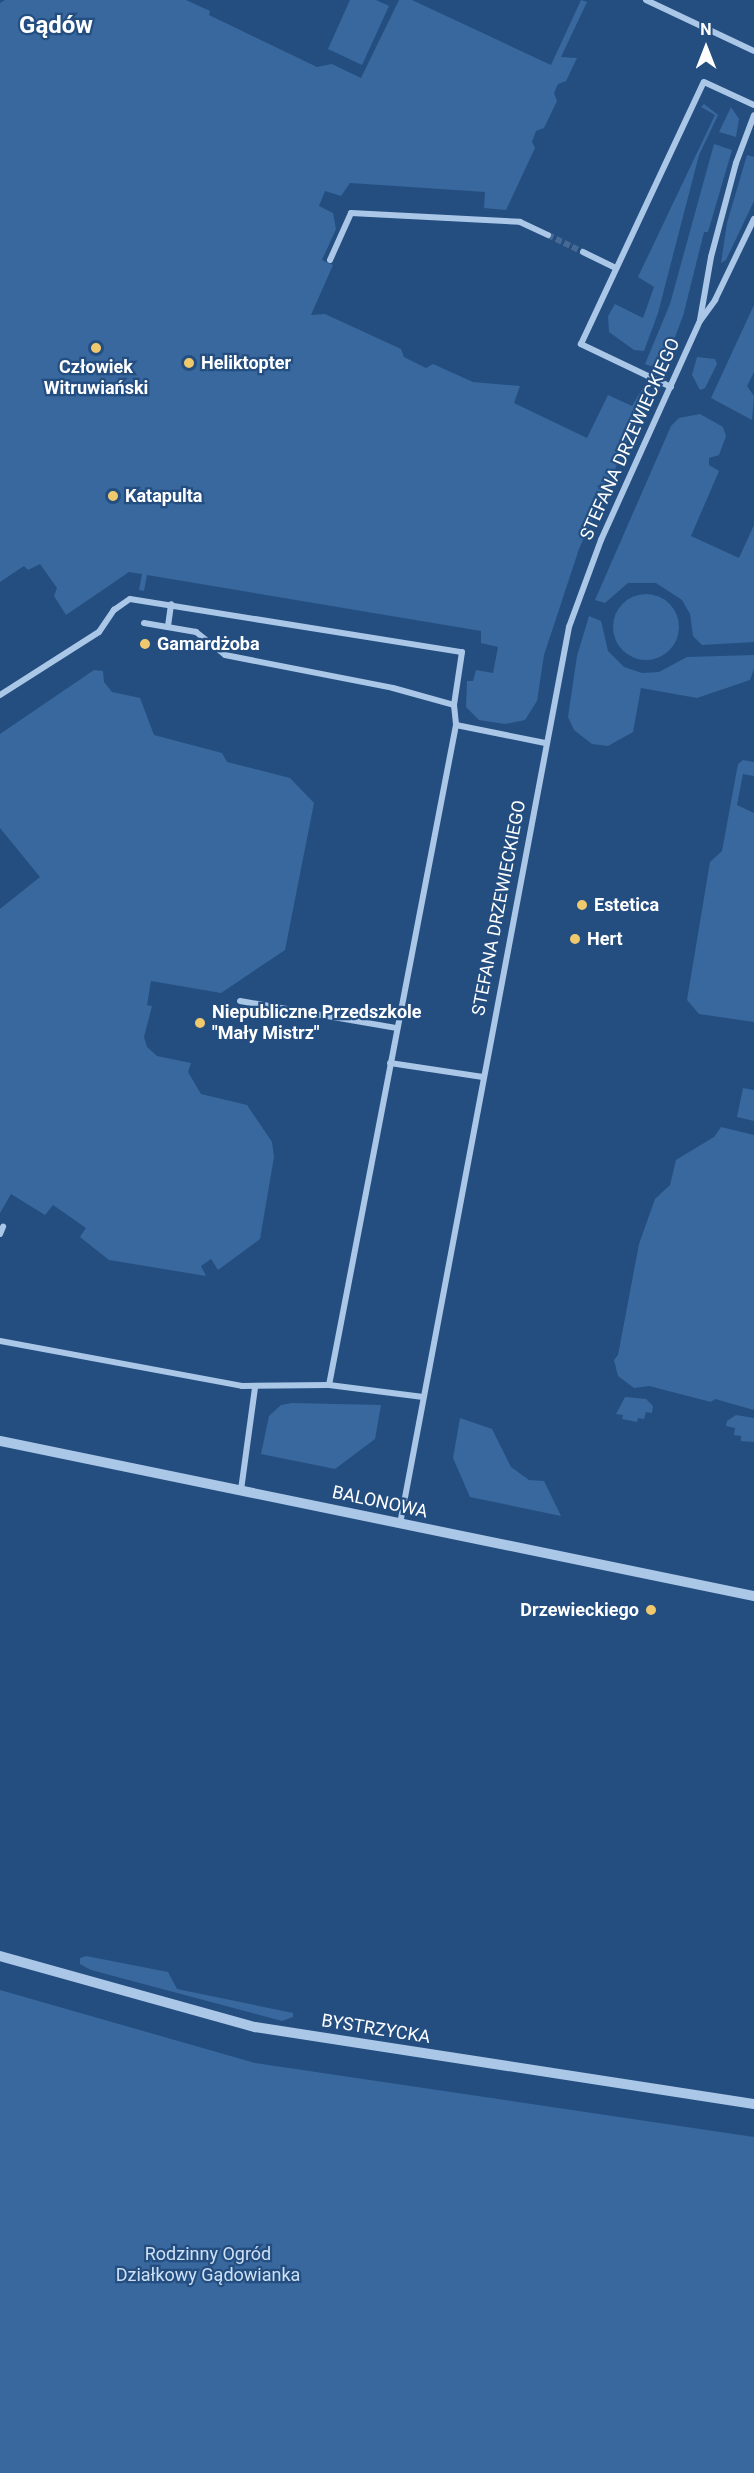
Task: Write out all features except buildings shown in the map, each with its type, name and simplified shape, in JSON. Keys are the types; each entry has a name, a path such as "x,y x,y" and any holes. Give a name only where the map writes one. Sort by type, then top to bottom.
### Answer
{"street":[{"path":"646,0 754,51"},
{"path":"671,387 581,345 704,82 754,105"},
{"name":"STEFANA DRZEWIECKIEGO","path":"700,321 711,257 736,164 754,115"},
{"path":"330,260 351,213 520,222 548,235"},
{"name":"STEFANA DRZEWIECKIEGO","path":"400,1524 545,743 569,627 585,579 700,321 715,300 754,219"},
{"path":"583,252 616,268"},
{"path":"0,695 99,632 114,610 130,599 462,652 454,705 456,725 329,1385"},
{"path":"168,626 171,604"},
{"path":"144,623 196,632 225,655 393,688 454,705"},
{"path":"456,725 545,743"},
{"path":"240,1001 396,1028"},
{"path":"390,1063 483,1077"},
{"path":"0,1234 3,1227"},
{"path":"0,1341 255,1388 329,1385 423,1397"},
{"path":"242,1490 255,1388"},
{"name":"BALONOWA","path":"0,1441 754,1596"},
{"name":"BYSTRZYCKA","path":"0,1956 255,2026 754,2104"}],"green space":[{"path":"5,0 186,0 210,11 209,15 317,67 332,64 361,78 399,0 412,0 551,65 581,0 587,2 561,57 577,58 566,81 558,84 554,93 557,101 544,128 536,131 532,142 535,148 506,210 484,208 485,192 350,183 341,196 325,191 319,206 333,213 336,229 322,260 333,265 311,315 325,314 401,349 404,357 426,368 433,364 473,382 520,386 514,403 587,438 608,395 632,406 644,386 650,391 579,549 544,655 537,701 525,720 505,724 479,720 466,707 467,681 473,681 476,670 493,673 498,647 481,643 481,631 147,575 144,591 139,590 142,574 129,572 66,615 54,596 57,588 40,564 28,570 24,566 0,582 0,3"},
{"path":"350,0 376,0 389,6 362,65 328,49"},
{"path":"704,104 718,115 699,155 658,313 644,351 634,350 609,332 608,316 615,304 643,318 654,287 638,277 715,115 701,107"},
{"path":"731,107 739,119 736,137 719,132"},
{"path":"714,144 732,150 708,232 704,232 683,316 665,363 650,366 645,364 670,304"},
{"path":"747,155 754,157 754,201 726,260 721,263 727,223"},
{"path":"754,305 754,372 747,386 754,396 752,420 711,398"},
{"path":"697,357 715,359 717,364 705,388 700,390 692,375"},
{"path":"700,414 723,427 726,436 719,455 709,458 709,465 719,471 691,536 739,558 754,525 754,642 702,645 693,636 690,614 682,600 656,583 628,583 605,603 595,600 671,426 679,418"},
{"path":"646,594 659,597 669,604 676,614 679,627 676,640 669,650 659,657 646,660 633,657 623,650 616,640 613,627 616,614 623,604 633,597"},
{"path":"589,616 601,621 608,651 624,667 642,673 659,672 687,657 754,655 754,669 750,680 697,698 641,688 633,732 608,746 592,744 574,730 568,717 577,656"},
{"path":"94,670 103,671 104,682 112,692 140,698 154,735 222,753 227,762 290,778 314,803 285,950 221,993 151,981 147,1005 152,1006 144,1037 147,1047 157,1056 191,1063 188,1072 201,1094 247,1105 272,1142 274,1157 260,1239 218,1270 211,1259 201,1266 206,1276 109,1260 80,1237 86,1228 53,1205 45,1215 11,1194 0,1213 0,909 40,877 0,828 0,734"},
{"path":"743,760 754,762 754,776 743,774 737,805 754,813 754,1022 699,1014 687,1000 710,862 722,851 738,764"},
{"path":"743,1088 754,1090 754,1121 737,1117"},
{"path":"721,1127 754,1135 754,1410 715,1399 711,1402 649,1386 634,1388 618,1376 614,1360 618,1355 639,1244 655,1199 670,1185 676,1160 714,1137"},
{"path":"625,1397 646,1399 653,1406 652,1413 646,1412 644,1419 638,1418 637,1422 622,1419 623,1415 616,1414"},
{"path":"292,1403 381,1405 375,1439 335,1469 261,1454 269,1416 281,1405"},
{"path":"736,1415 754,1418 754,1442 741,1441 741,1436 734,1435 735,1428 726,1426 727,1421"},
{"path":"460,1418 492,1429 511,1467 529,1480 544,1481 561,1516 470,1497 453,1458"},
{"path":"86,1956 168,1972 177,1989 293,2013 293,2017 282,2021 91,1970 80,1964 80,1958"},
{"name":"Rodzinny Ogród Działkowy Gądowianka","path":"0,1990 255,2063 754,2137 754,2473 0,2473"}],"tunnel":[{"path":"548,235 583,252"}],"place":[{"name":"Człowiek Witruwiański","path":"96,348"},
{"name":"Heliktopter","path":"189,363"},
{"name":"Katapulta","path":"113,496"},
{"name":"Gamardżoba","path":"145,644"},
{"name":"Estetica","path":"582,905"},
{"name":"Hert","path":"575,939"},
{"name":"Niepubliczne Przedszkole \"Mały Mistrz\"","path":"200,1023"},
{"name":"Drzewieckiego","path":"651,1610"}],"district":[{"name":"Gądów","path":"56,26"}]}
